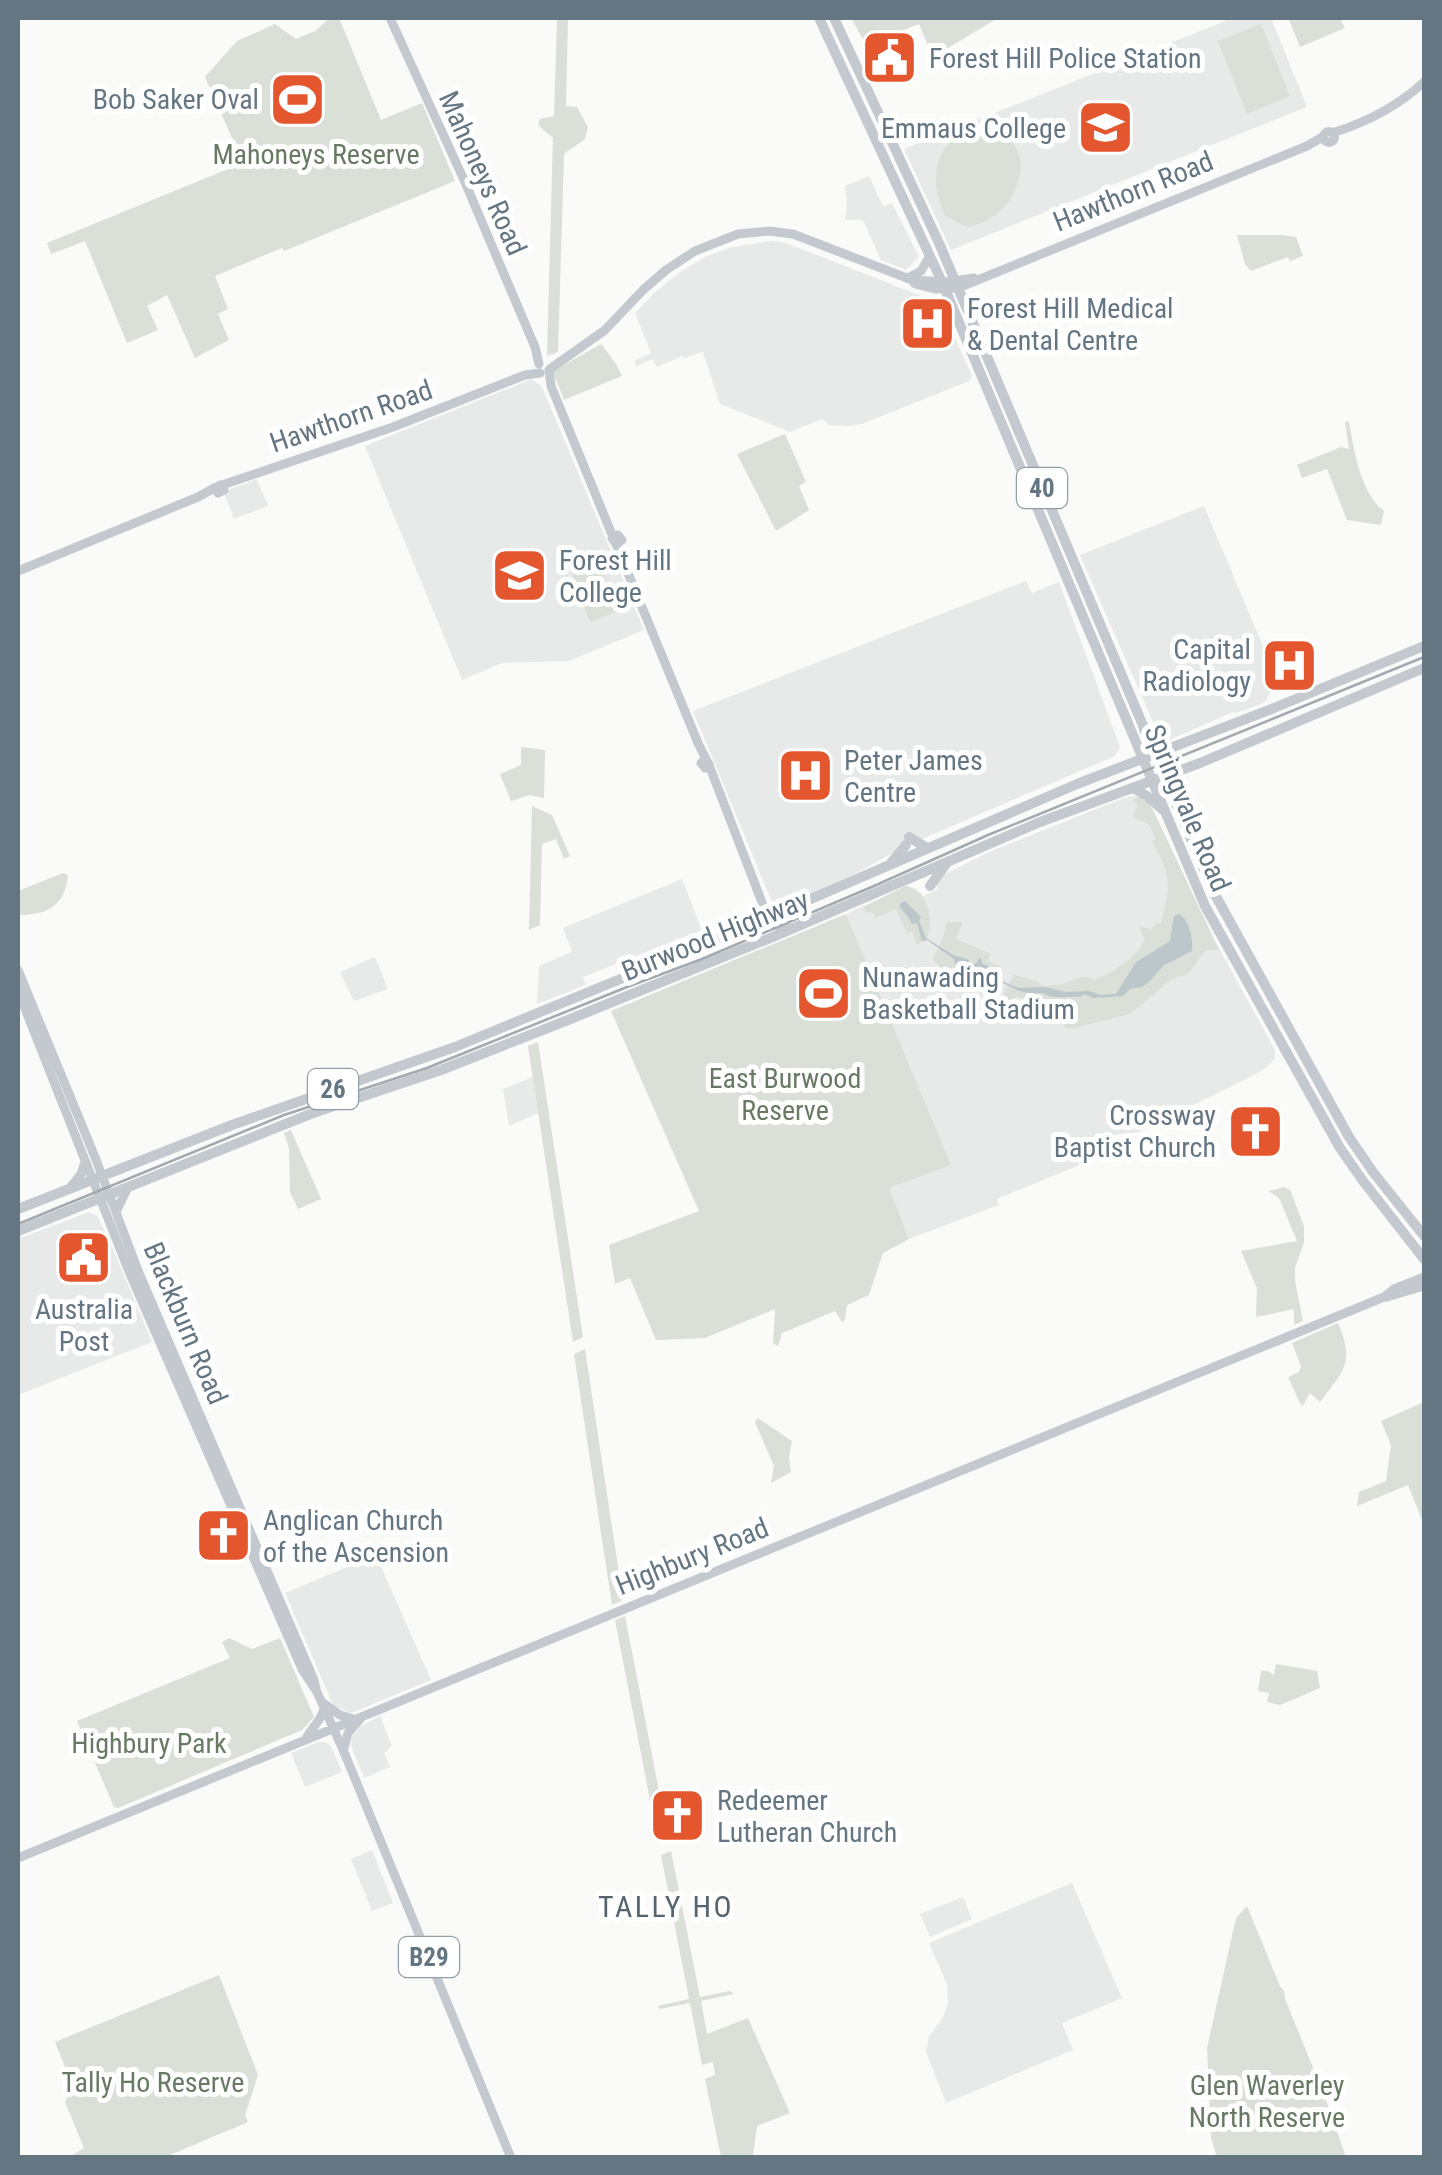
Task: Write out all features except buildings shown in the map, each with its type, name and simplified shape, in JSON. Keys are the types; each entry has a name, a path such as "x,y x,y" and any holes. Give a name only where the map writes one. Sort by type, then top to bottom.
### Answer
{"highway":[{"name":"Springvale Road","path":"819,18 943,285 1205,906 1340,1148 1424,1258"},
{"name":"Springvale Road","path":"834,18 957,284 1213,891 1349,1137 1424,1236"},
{"name":"Burwood Highway","path":"18,1210 232,1126 454,1047 1117,768 1424,646"},
{"path":"1380,664 1389,674 1416,665 1424,668"},
{"name":"Burwood Highway","path":"18,1231 277,1127 448,1067 612,1002 1424,668"},
{"path":"1144,730 1170,748"},
{"path":"1117,768 1136,744"},
{"path":"1173,798 1180,780 1200,763"},
{"path":"1133,788 1164,810"},
{"path":"888,867 908,841 927,848"},
{"path":"908,880 927,887 950,860"},
{"path":"1205,906 1206,896 1213,891"},
{"path":"592,990 598,1000 612,1002"},
{"path":"232,1126 240,1134 277,1127"}],"main road":[{"name":"Mahoneys Road","path":"390,18 544,367 705,763 772,916"},
{"name":"Hawthorn Road","path":"18,572 248,476 394,427 560,360 600,334 666,270 704,247 738,234 769,231 798,236 915,284 957,284 1330,138 1378,116 1424,82"},
{"path":"910,279 921,271 930,256"},
{"path":"772,916 777,926 793,928"},
{"name":"Blackburn Road","path":"18,970 21,989 97,1178 99,1200 112,1216 302,1668 334,1728 511,2158"},
{"path":"69,1189 90,1159 118,1170"},
{"path":"99,1200 112,1216 127,1189"},
{"path":"1421,1284 1424,1258"},
{"name":"Highbury Road","path":"18,1858 1421,1284"},
{"path":"321,1700 340,1715 358,1718 348,1732 345,1754"},
{"path":"321,1700 322,1716 309,1732 312,1737 335,1743 345,1754"}],"shaded area":[{"name":"Emmaus College","path":"1233,18 1271,18 1307,107 1169,162 1179,189 1168,193 1157,167 951,250 904,149"},
{"path":"869,176 883,206 892,203 919,257 906,270 881,260 863,220 845,220 845,186"},
{"path":"773,241 938,300 972,376 969,381 862,424 829,425 822,419 790,432 720,404 703,352 657,367 653,359 636,366 634,361 651,353 635,313 654,293 707,256 732,247"},
{"name":"Forest Hill College","path":"532,379 542,387 644,630 569,661 502,663 462,680 365,446"},
{"path":"257,479 268,506 234,519 224,493"},
{"path":"1204,506 1281,689 1271,692 1264,703 1169,740 1156,729 1080,555"},
{"path":"1026,581 1032,593 1059,582 1120,747 1115,756 774,907 693,711"},
{"path":"1133,796 1141,797 1153,810 1216,943 1275,1050 1275,1058 1256,1074 1139,1132 1088,1138 1089,1161 997,1199 999,1205 909,1239 888,1188 950,1165 846,914 907,886 924,896 937,889 941,876 989,852"},
{"path":"682,879 702,930 583,977 586,985 537,1004 539,966 572,952 563,928"},
{"path":"905,901 921,917 926,938 971,963 981,959 1002,981 1018,988 1116,994 1136,962 1170,941 1174,916 1179,914 1190,930 1192,951 1163,966 1149,982 1123,996 1027,993 1006,985 986,972 970,979 954,959 927,940 922,941 917,923 912,924 900,908"},
{"path":"375,957 388,989 354,1001 340,972"},
{"path":"533,1077 538,1113 509,1126 503,1089"},
{"path":"89,1212 97,1216 107,1235 152,1342 18,1395 18,1239"},
{"path":"376,1555 431,1680 351,1713 333,1705 285,1593"},
{"path":"380,1716 392,1746 384,1753 390,1767 364,1778 351,1746 352,1737 361,1726"},
{"path":"318,1742 331,1746 342,1772 305,1787 291,1753"},
{"path":"372,1850 393,1903 372,1911 351,1859"},
{"path":"1072,1883 1122,1998 1062,2023 1073,2050 946,2103 926,2052 929,2037 948,2003 947,1984 929,1943"},
{"path":"963,1897 972,1919 930,1937 920,1914"}],"green space":[{"name":"Mahoneys Reserve","path":"330,18 339,18 381,120 422,103 455,181 215,276 228,309 218,314 229,340 195,358 167,295 147,306 158,330 127,343 85,241 51,254 47,243 243,163 205,77 237,41 275,24 296,39 315,31"},
{"path":"557,18 568,18 566,106 577,107 588,127 585,139 564,154 558,352 547,356 553,138 538,125 540,119 554,116"},
{"path":"851,18 998,18 933,57 919,24 866,45"},
{"path":"1340,18 1345,28 1300,47 1289,20"},
{"path":"1261,24 1290,96 1247,114 1218,41"},
{"path":"977,128 999,132 1013,143 1020,157 1020,174 1003,208 987,220 967,227 945,216 936,175 943,151 962,134"},
{"path":"1237,235 1296,237 1303,256 1290,261 1288,257 1251,271 1245,264"},
{"path":"599,345 622,376 564,400 553,373"},
{"path":"1349,421 1364,482 1384,511 1381,525 1347,520 1327,469 1302,478 1297,465 1341,447 1349,449 1345,422"},
{"path":"785,434 806,482 799,486 809,510 776,531 737,454"},
{"path":"597,555 618,611 590,622 569,566"},
{"path":"521,747 545,750 544,798 530,795 511,801 500,774 521,765"},
{"path":"1139,796 1153,810 1219,950 1206,950 1188,974 1172,979 1130,1014 1070,1029 1064,1027 1059,1003 1015,997 1013,1001 1000,1000 1014,975 1043,986 1102,977 1135,954 1145,940 1139,926 1151,929 1161,923 1168,881 1148,824 1133,817 1137,806 1134,800"},
{"path":"532,806 552,815 570,856 564,859 556,839 542,844 540,925 529,930"},
{"path":"63,873 68,875 58,902 45,911 18,915 18,891"},
{"path":"905,886 925,900 930,916 926,941 917,944 896,909 875,918 864,907"},
{"name":"East Burwood Reserve","path":"846,914 951,1165 889,1188 909,1239 883,1253 869,1295 847,1305 842,1322 835,1311 782,1333 778,1346 773,1343 775,1309 705,1338 656,1340 630,1278 615,1284 609,1245 699,1211 611,1011"},
{"path":"946,922 963,922 956,939 991,954 988,961 1001,967 987,988 978,984 967,987 945,973 933,959"},
{"path":"538,1042 583,1337 573,1342 528,1046"},
{"path":"291,1130 321,1199 298,1209 290,1192 289,1148 284,1133"},
{"path":"1284,1187 1290,1190 1304,1226 1304,1243 1295,1267 1303,1321 1294,1325 1294,1309 1256,1317 1257,1288 1241,1251 1297,1241 1279,1198 1269,1191"},
{"path":"1338,1323 1346,1348 1344,1366 1320,1402 1310,1393 1302,1407 1288,1377 1299,1372 1301,1366 1292,1343"},
{"path":"585,1349 623,1600 612,1605 574,1354"},
{"path":"1424,1402 1424,1525 1408,1485 1357,1506 1359,1492 1386,1481 1391,1445 1381,1421"},
{"path":"758,1418 792,1441 791,1472 771,1483 774,1466 755,1422"},
{"path":"625,1616 668,1837 658,1841 615,1620"},
{"name":"Highbury Park","path":"229,1638 252,1649 280,1638 314,1717 302,1730 114,1807 77,1721 230,1658 222,1642"},
{"path":"1276,1664 1317,1671 1320,1688 1280,1705 1267,1702 1269,1693 1258,1691 1261,1671 1274,1675"},
{"path":"671,1851 700,1997 730,1991 734,1994 701,2001 707,2034 748,2018 790,2113 757,2126 753,2155 748,2157 721,2157 705,2079 715,2075 713,2062 702,2065 690,2003 659,2009 658,2006 689,1999 661,1855"},
{"name":"Glen Waverley North Reserve","path":"1247,1906 1284,1991 1346,2157 1217,2157 1211,2138 1207,2048 1236,1918"},
{"name":"Tally Ho Reserve","path":"219,1975 258,2075 245,2115 248,2122 165,2157 70,2157 84,2148 65,2102 72,2084 55,2042"}],"tram line":[{"path":"18,1224 284,1115 427,1068 702,959 988,835 1424,657"}],"place":[{"name":"Forest Hill Police Station","path":"890,58"},
{"name":"Bob Saker Oval","path":"298,99"},
{"name":"Emmaus College","path":"1105,128"},
{"name":"Forest Hill Medical & Dental Centre","path":"928,324"},
{"name":"Forest Hill College","path":"520,576"},
{"name":"Capital Radiology","path":"1290,665"},
{"name":"Peter James Centre","path":"805,776"},
{"name":"Nunawading Basketball Stadium","path":"823,993"},
{"name":"Crossway Baptist Church","path":"1255,1131"},
{"name":"Australia Post","path":"84,1258"},
{"name":"Anglican Church of the Ascension","path":"224,1536"},
{"name":"Redeemer Lutheran Church","path":"678,1816"}],"district":[{"name":"TALLY HO","path":"666,1907"}]}
